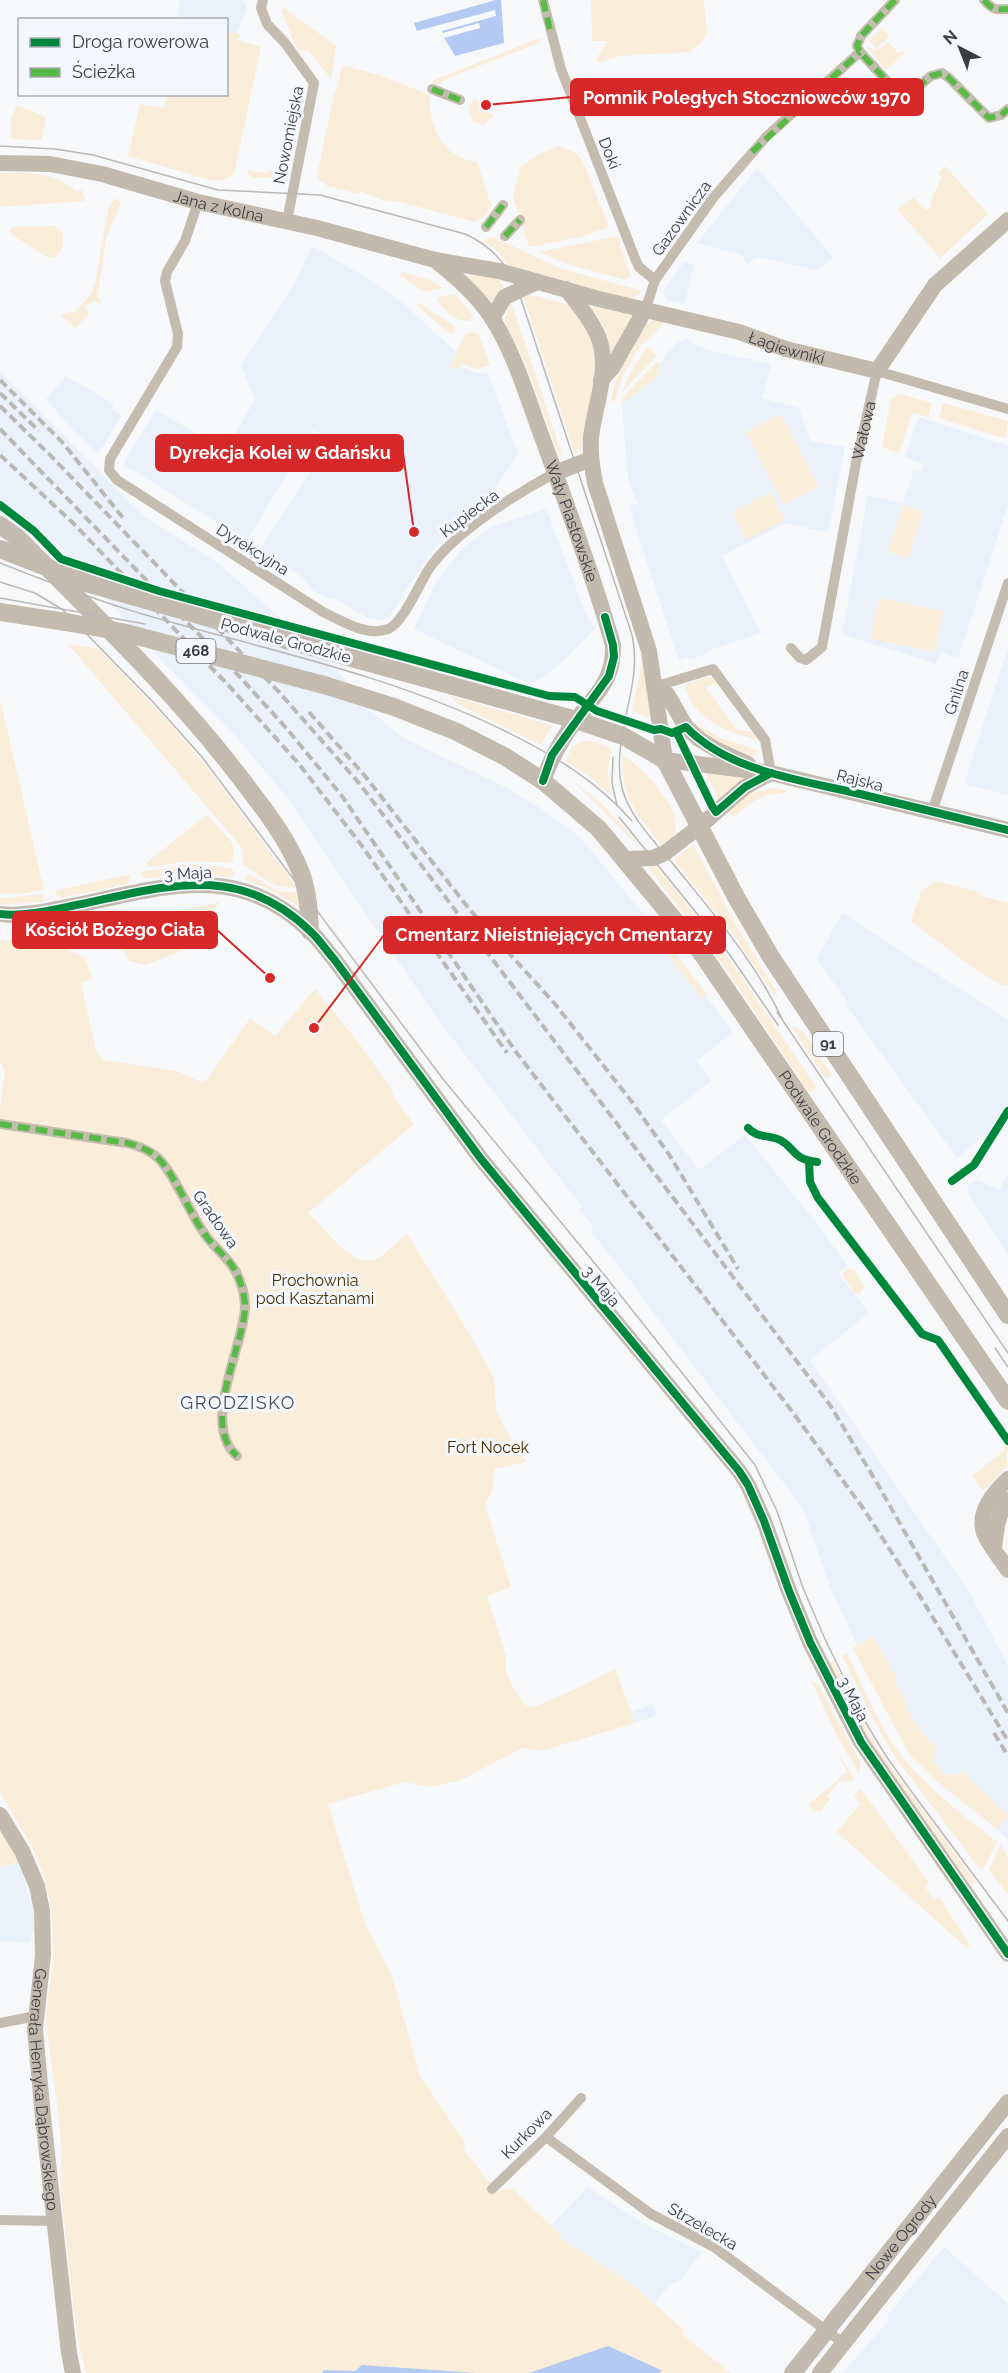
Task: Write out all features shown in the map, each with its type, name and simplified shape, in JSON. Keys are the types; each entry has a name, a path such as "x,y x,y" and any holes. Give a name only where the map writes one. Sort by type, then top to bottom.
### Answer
{"main road":[{"name":"Jana z Kolna","path":"0,163 50,164 75,168 120,178 198,202 287,221 435,260 499,271 537,282"},
{"name":"Wałowa","path":"877,371 935,285 1008,220"},
{"name":"Jana z Kolna","path":"435,260 469,288 492,318"},
{"path":"492,318 505,297 537,282 566,289"},
{"name":"Łagiewniki","path":"566,289 746,334 792,351 877,371"},
{"name":"Wały Piastowskie","path":"566,289 589,319 598,336 603,361 591,438 591,459 595,483 649,651 665,760"},
{"name":"Wały Piastowskie","path":"601,380 612,368 646,308"},
{"name":"Wały Piastowskie","path":"492,318 513,362 555,473 613,645 614,657 609,676 600,691 576,720"},
{"path":"555,473 591,459"},
{"path":"0,525 18,538 136,658 202,729 235,771 282,834 300,871 308,899 310,931"},
{"name":"Podwale Grodzkie","path":"0,549 90,584 576,720 623,735 665,760"},
{"name":"Podwale Grodzkie","path":"0,612 122,632 324,685 394,706 457,732 504,756 543,781 585,815 626,859 700,951 1008,1401"},
{"path":"654,687 667,694 686,727 699,739 730,757 771,773"},
{"path":"543,781 552,755 576,720"},
{"name":"Rajska","path":"665,760 771,773 1008,830"},
{"name":"91","path":"665,760 736,897 771,957 1008,1316"},
{"path":"626,859 640,860 660,856 700,826 745,787 771,773"},
{"name":"3 Maja","path":"0,914 14,915 53,910 183,884 215,884 260,897 284,910 310,931 334,959 481,1159 739,1471 764,1521 810,1641 861,1743 1008,1954"},
{"path":"1005,1494 988,1502 984,1533 1008,1570"},
{"name":"Generała Henryka Dąbrowskiego","path":"0,1815 22,1851 37,1886 42,1911 43,1955 36,2016 43,2117 73,2373"},
{"name":"Nowe Ogrody","path":"792,2373 1008,2102"},
{"name":"Nowe Ogrody","path":"820,2373 1008,2136"}],"street":[{"name":"Nowomiejska","path":"263,0 261,8 267,24 285,43 314,83 287,221"},
{"name":"Doki","path":"543,0 561,69 636,261 639,267 655,280"},
{"path":"895,0 858,40 857,46 860,52 902,95 908,95 931,76 942,73 989,118 1001,115 1008,109"},
{"path":"984,0 992,9 1008,9"},
{"name":"Gazownicza","path":"646,308 655,280 713,198 752,152 860,52"},
{"path":"432,89 460,100"},
{"name":"Dyrekcyjna","path":"198,202 185,241 167,272 165,281 178,334 177,347 109,462 109,470 125,487 323,612 371,631 385,630 398,623"},
{"path":"486,226 503,205"},
{"path":"505,236 520,220"},
{"name":"Łagiewniki","path":"877,371 1008,409"},
{"name":"Wałowa","path":"791,648 800,658 806,660 822,647 856,463 877,371"},
{"name":"Kupiecka","path":"398,623 435,560 451,543 534,484 555,473"},
{"name":"Gnilna","path":"933,812 1008,583"},
{"path":"654,687 713,669 765,740 771,773"},
{"name":"Gradowa","path":"0,1125 127,1143 144,1148 161,1162 202,1231 231,1264 240,1282 245,1307 226,1382 223,1418 227,1444 237,1456"},
{"path":"0,2023 36,2016"},
{"name":"Kurkowa","path":"492,2189 546,2137 581,2098"},
{"name":"Strzelecka","path":"546,2137 651,2214 714,2247 843,2343"},
{"path":"0,2220 54,2221"}],"shaded area":[{"path":"180,0 243,0 247,8 234,39 228,37 228,18 177,18"},
{"path":"757,168 833,257 818,270 757,257 748,264 741,255 697,243"},
{"path":"312,246 362,275 404,304 456,352 452,363 478,373 488,373 518,454 484,505 447,536 430,554 389,617 382,620 368,618 335,599 324,597 311,589 302,577 260,549 332,438 313,430 247,541 123,464 156,410 225,450 255,400 241,366 295,282"},
{"path":"684,262 694,264 684,304 667,300 663,292"},
{"path":"688,338 707,350 771,364 762,398 799,408 810,441 845,447 828,533 786,523 722,556 761,633 707,651 707,654 689,660 687,657 679,660 630,506 638,504 628,481 622,404 656,378 659,364 665,359 669,350 671,351 675,344"},
{"path":"0,372 143,515 219,564 333,665 367,707 400,736 507,788 580,837 683,962 677,967 698,995 703,992 733,1032 696,1061 711,1081 661,1120 699,1170 745,1135 823,1231 847,1266 838,1273 869,1313 810,1360 971,1595 1008,1666 1008,1839 939,1777 888,1709 831,1590 803,1508 592,1233 592,1225 579,1210 582,1207 436,1017 286,796 234,734 163,662 59,546 28,519 0,499"},
{"path":"66,376 114,404 112,409 122,415 98,454 46,399"},
{"path":"919,417 1008,446 1008,505 958,658 940,652 936,664 842,634 868,495 903,504 914,470 921,472 924,464 905,457"},
{"path":"546,509 587,617 595,628 565,659 544,677 530,684 414,629 437,580 464,547 494,526"},
{"path":"1008,648 1008,795 964,784"},
{"path":"842,913 1008,1020 1008,1104 992,1129 957,1158 846,1005 848,1003 817,959"},
{"path":"1008,1174 1008,1255 967,1191 969,1184 978,1180 999,1190"},
{"path":"653,1704 657,1715 635,1723 631,1712"},
{"path":"19,1862 37,1923 29,1943 0,1941 0,1868"},
{"path":"588,2187 644,2224 702,2252 679,2281 670,2284 654,2304 629,2282 559,2238 561,2235 550,2226"},
{"path":"944,2247 1008,2304 1008,2373 843,2373 888,2321 888,2315"}],"green space":[{"path":"591,0 704,0 707,33 701,43 692,49 692,52 619,56 599,63 596,59 608,41 592,41"},
{"path":"282,7 336,46 331,79 309,51 299,50 296,46"},
{"path":"882,28 889,37 877,48 878,50 888,42 898,53 902,51 904,53 886,70 867,48 869,46 873,51 877,49 869,40"},
{"path":"228,32 240,34 238,40 261,47 234,174 223,180 213,181 128,156 140,104 164,108 167,96 228,96"},
{"path":"540,38 541,42 446,79 433,88 432,81"},
{"path":"342,65 379,75 430,95 432,118 440,139 455,154 477,162 491,205 484,217 475,222 400,202 382,200 360,191 359,194 327,186 324,182 319,181 317,175"},
{"path":"475,99 480,103 478,107 480,110 494,115 484,125 474,121 470,115 469,105"},
{"path":"17,105 46,117 41,140 11,139 11,119"},
{"path":"558,146 576,153 583,162 609,227 580,237 529,247 513,197 521,167 538,155"},
{"path":"945,166 988,214 940,258 898,210 913,197 925,210 930,209 933,195 942,178 938,173"},
{"path":"246,170 266,173 270,170 286,173 287,177 252,178"},
{"path":"0,173 30,173 50,177 76,191 82,190 85,201 0,207"},
{"path":"115,198 121,203 106,238 98,295 101,303 95,300 85,306 89,314 75,328 60,314 75,312 91,294 108,210"},
{"path":"55,226 61,231 63,243 53,258 46,257 11,234 10,230 13,227"},
{"path":"493,237 559,268 642,291 634,298 626,298 510,267 498,252 483,240"},
{"path":"618,238 630,276 626,280 567,264 539,252"},
{"path":"470,270 499,278 505,289 491,302 468,279"},
{"path":"402,272 430,280 443,288 424,292 400,275"},
{"path":"455,295 472,315 469,321 455,318 437,299 439,296"},
{"path":"523,295 569,305 585,326 595,348 596,367 583,438 581,447 575,454"},
{"path":"417,302 454,326 455,333 448,333 417,305"},
{"path":"511,302 563,457 557,451 523,358 506,326 505,318"},
{"path":"593,306 636,313 614,352 611,352 602,323 591,308"},
{"path":"653,320 664,320 633,358 622,379 615,402 611,400 621,367 639,333"},
{"path":"469,332 478,333 490,365 477,369 462,364 459,370 450,367 464,336"},
{"path":"647,347 657,355 622,392 632,370"},
{"path":"657,362 660,367 656,378 622,404 621,399"},
{"path":"899,394 932,403 928,417 912,413 899,453 882,447 891,399"},
{"path":"943,403 1008,421 1006,437 999,437 939,418"},
{"path":"781,414 819,487 783,505 746,432"},
{"path":"771,492 785,520 746,540 732,512"},
{"path":"903,505 923,511 908,558 888,552"},
{"path":"879,598 943,611 935,652 871,639"},
{"path":"68,644 99,649 174,728 205,765 296,887 275,885 244,865 242,848"},
{"path":"641,653 653,719 632,711 641,668"},
{"path":"706,677 713,679 717,684 705,687 737,730 752,732 758,740 713,723 695,708 685,685"},
{"path":"451,696 552,726 541,745 457,704"},
{"path":"0,699 44,890 20,894 0,893"},
{"path":"696,724 721,738 759,751 751,757 736,753 692,727"},
{"path":"583,741 592,741 611,748 608,771 610,794 566,761 572,747"},
{"path":"623,755 655,785 666,798 673,812 676,825 673,836 661,844 638,814 627,793 624,782"},
{"path":"706,773 746,777 718,800"},
{"path":"569,777 603,805 640,846 630,838"},
{"path":"773,788 787,790 786,793 757,799 734,817 727,811 750,793"},
{"path":"207,815 232,843 234,849 232,863 189,861 149,867 146,863"},
{"path":"693,844 736,925 776,991 777,999 731,931 674,860"},
{"path":"190,864 230,868 234,871 233,877 183,873 146,879 140,872"},
{"path":"647,866 657,866 734,966 816,1087 809,1093 724,966"},
{"path":"131,874 128,884 60,898 54,891"},
{"path":"248,875 284,892 298,891 300,907 267,888 244,880"},
{"path":"936,881 976,891 982,896 1008,903 1008,985 1003,986 975,969 911,921 921,891"},
{"path":"45,894 42,902 0,905 0,898"},
{"path":"220,902 181,951 146,965 129,961 117,939 114,924"},
{"path":"65,933 69,950 85,958 92,978 81,983 96,1052 103,1060 177,1071 201,1082 207,1080 250,1018 275,1036 315,989 358,1042 414,1124 308,1213 347,1252 365,1261 377,1259 407,1234 469,1333 494,1378 496,1411 515,1447 527,1462 494,1469 492,1491 485,1505 511,1587 487,1596 506,1656 506,1671 524,1704 532,1708 615,1669 635,1723 541,1751 522,1748 461,1780 431,1787 404,1782 328,1804 365,1924 392,1976 420,2076 466,2145 463,2149 497,2192 512,2188 561,2235 560,2238 629,2282 684,2330 682,2335 731,2373 86,2373 76,2329 60,2185 60,2127 47,2031 53,1958 51,1908 38,1860 0,1792 0,1106 5,1073 0,1060 0,941"},
{"path":"672,950 707,994 702,1000 667,953"},
{"path":"792,1027 804,1033 832,1075 826,1079"},
{"path":"848,1269 853,1270 865,1286 859,1294 855,1293 843,1276"},
{"path":"1006,1444 1008,1465 983,1491 972,1476 1005,1450 1003,1446"},
{"path":"873,1636 897,1679 895,1681 908,1706 906,1708 929,1742 932,1741 938,1748 935,1750 934,1761 944,1774 959,1774 962,1771 1008,1816 997,1829 935,1780 909,1754 853,1648"},
{"path":"847,1653 879,1721 904,1759 960,1813 997,1842 985,1865 980,1869 895,1757 873,1719 842,1656"},
{"path":"833,1661 877,1748 975,1881 971,1885 877,1753 830,1663"},
{"path":"811,1680 818,1684 861,1764 859,1773 838,1738"},
{"path":"835,1746 854,1779 840,1781 827,1796 830,1799 819,1812 817,1810 815,1812 808,1805 847,1772"},
{"path":"861,1789 929,1883 924,1886 934,1900 939,1897 970,1945 967,1948 837,1832 861,1803 854,1796"},
{"path":"0,1829 19,1862 0,1868"},
{"path":"1001,1844 1008,1858 1008,1895 989,1870"}],"water":[{"path":"501,0 504,43 455,56 444,38 480,28 479,23 443,33 442,31 496,16 495,10 417,31 414,23"},
{"path":"608,2346 661,2370 660,2373 529,2373"},
{"path":"362,2365 476,2373 322,2373 324,2370 355,2371"}],"tram line":[{"path":"0,146 55,149 93,155 218,190 320,195 465,234 482,244 497,257 509,272 518,290 632,635 635,654 634,673 623,730 619,769 626,799 638,821 707,905 748,960 772,998 782,1019"},
{"path":"0,563 125,609 338,668 463,712 521,739 572,769 604,793 632,821"},
{"path":"0,582 35,593 63,610 153,702 202,757 443,1079 606,1277 755,1465 777,1511 803,1588 866,1723 911,1791 1008,1921"},
{"path":"0,598 145,624"},
{"path":"613,757 612,783 617,805"},
{"path":"619,817 727,951 778,1025"},
{"path":"777,1012 1008,1353"},
{"path":"995,1348 1008,1367"},
{"path":"803,2373 1008,2114"}],"railway":[{"path":"0,380 62,442 124,519"},
{"path":"0,393 39,431"},
{"path":"0,406 279,692 359,783 830,1405 1008,1713"},
{"path":"0,429 240,677 287,729 342,796 516,1052 788,1406 863,1508 1008,1741"},
{"path":"0,455 72,522 229,686 299,764 362,846 507,1053"},
{"path":"309,712 365,776 470,910 555,1004 632,1102 670,1156 738,1269"},
{"path":"994,1733 1008,1756"}],"marked path":[{"path":"543,0 550,30"},
{"path":"895,0 861,36 857,46 898,93 908,95 931,76 942,73 989,118 1001,115 1008,109"},
{"path":"984,0 994,9 1008,9"},
{"path":"752,152 860,52"},
{"path":"432,89 460,100"},
{"path":"486,227 503,205"},
{"path":"505,236 520,220"},
{"path":"0,1124 127,1143 148,1151 165,1166 204,1233 233,1267 242,1289 245,1307 243,1323 227,1384 222,1425 227,1442 237,1456"}],"cycle path":[{"path":"0,505 34,531 61,559 159,591 549,696 575,697 597,711 654,730 661,729 672,733 686,727 703,742 723,754 767,772 1008,830"},
{"path":"543,781 552,755 609,676 614,657 605,617"},
{"path":"677,733 716,812 745,787 771,773"},
{"path":"0,914 41,912 173,886 201,885 229,887 256,895 283,909 313,934 334,959 481,1159 739,1471 764,1521 810,1642 861,1742 1008,1954"},
{"path":"952,1181 974,1165 1008,1111"},
{"path":"748,1128 756,1134 776,1138 789,1146 798,1156 817,1162"},
{"path":"809,1161 810,1182 818,1198 922,1334 938,1340 1008,1441"}],"place":[{"name":"Pomnik Poległych Stoczniowców 1970","path":"486,105"},
{"name":"Dyrekcja Kolei w Gdańsku","path":"414,532"},
{"name":"Kościół Bożego Ciała","path":"270,978"},
{"name":"Cmentarz Nieistniejących Cmentarzy","path":"314,1028"}],"district":[{"name":"GRODZISKO","path":"238,1403"}],"park label":[{"name":"Prochownia pod Kasztanami","path":"315,1289"},
{"name":"Fort Nocek","path":"488,1447"}]}
